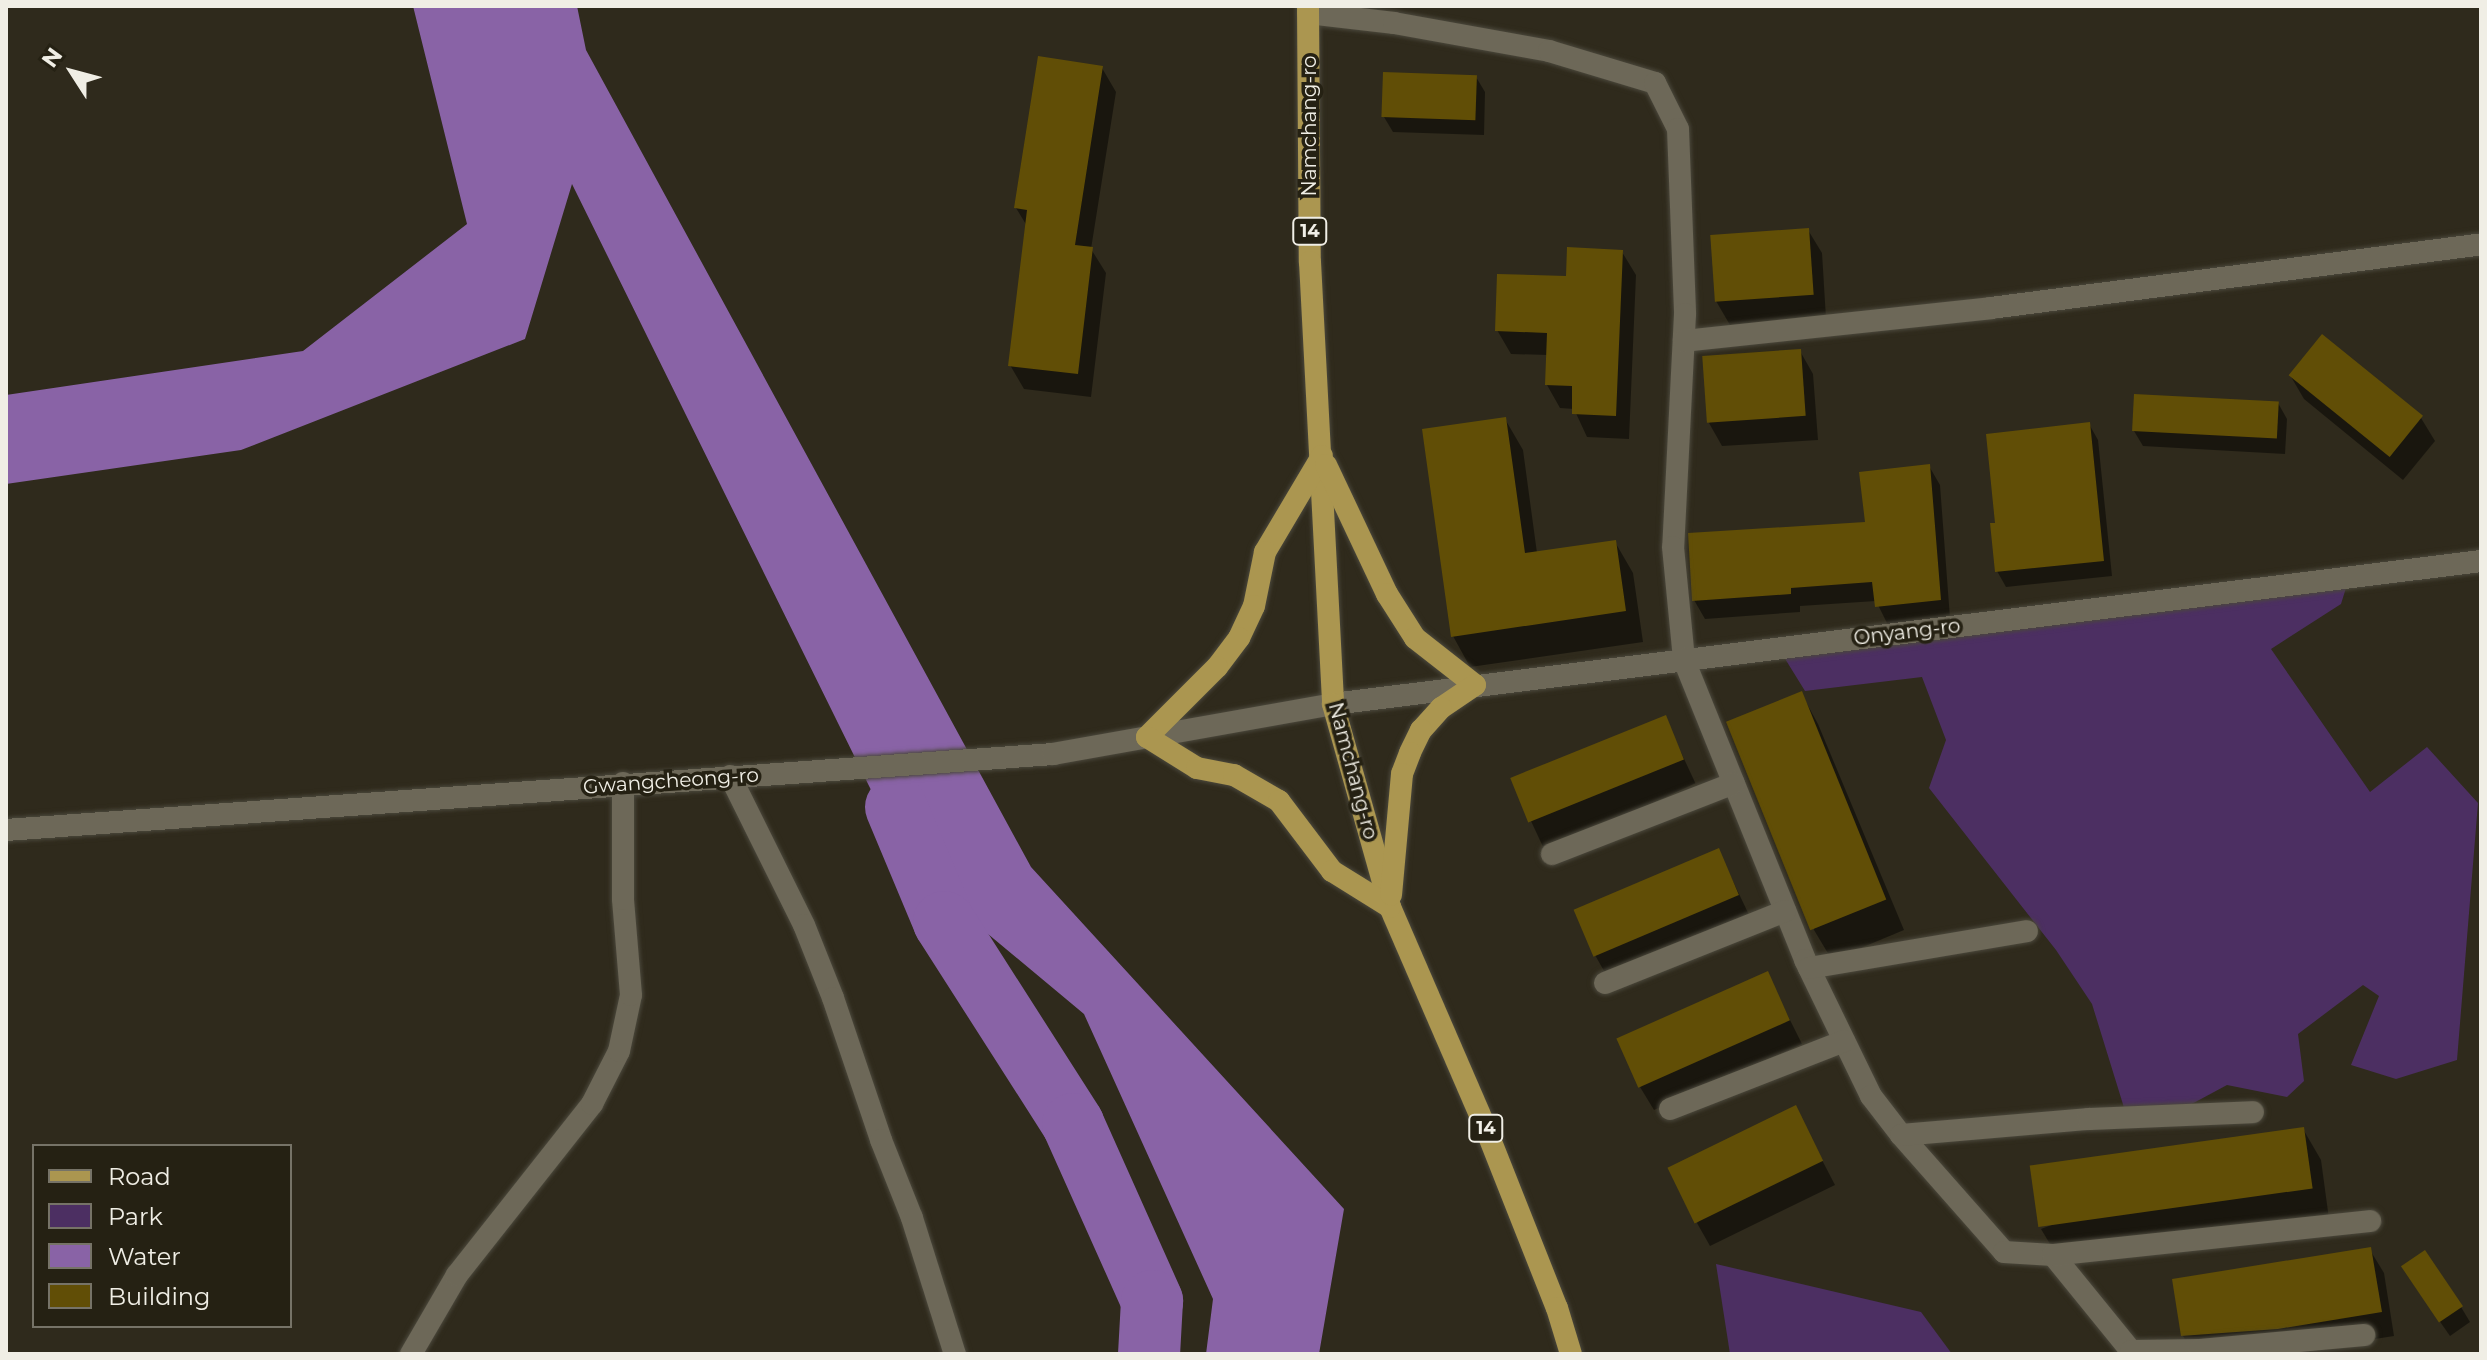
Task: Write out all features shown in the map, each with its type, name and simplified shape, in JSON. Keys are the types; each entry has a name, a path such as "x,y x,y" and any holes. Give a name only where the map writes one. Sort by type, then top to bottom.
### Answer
{"main road":[{"name":"Namchang-ro","path":"1308,10 1310,262 1333,704 1390,907 1484,1124 1557,1308 1571,1354"},
{"path":"1322,456 1387,594 1415,638 1475,685 1441,708 1421,730 1410,753 1402,774 1390,907 1332,871 1279,801 1234,775 1197,768 1147,737 1217,667 1239,638 1254,606 1265,552 1322,456"}],"street":[{"path":"1308,10 1549,51 1655,83 1678,129 1684,341 1673,547 1684,660 1809,968 1871,1096 1901,1135 2004,1252 2053,1255 2370,1221"},
{"path":"1684,341 1991,308 2348,258 2481,244"},
{"name":"Onyang-ro","path":"1333,704 2481,561"},
{"name":"Gwangcheong-ro","path":"6,830 1053,754 1333,704"},
{"path":"730,776 804,925 833,998 881,1140 912,1218 955,1354"},
{"path":"411,1354 457,1275 592,1104 619,1051 631,995 623,899 623,783"},
{"path":"1552,854 1734,783"},
{"path":"1605,983 1785,911"},
{"path":"1809,968 2027,931"},
{"path":"1670,1109 1844,1041"},
{"path":"1901,1135 2089,1119 2253,1112"},
{"path":"2053,1255 2131,1351 2200,1350 2364,1335"}],"green space":[{"path":"2350,575 2341,604 2271,649 2370,792 2427,747 2478,803 2457,1060 2396,1079 2351,1065 2379,996 2363,985 2298,1034 2304,1081 2287,1097 2227,1085 2162,1120 2126,1114 2092,1004 2056,950 1929,788 1946,740 1922,677 1805,691 1779,649"},
{"path":"1716,1264 1921,1312 1952,1354 1730,1354"}],"water":[{"path":"413,6 577,6 586,50 1031,867 1344,1209 1319,1354 1206,1354 1213,1299 1084,1014 910,869 572,184 525,339 241,450 6,484 6,395 303,351 467,224"}],"building":[{"path":"1038,56 1103,66 1075,245 1093,247 1078,374 1008,366 1027,210 1014,208"},
{"path":"1383,72 1477,75 1475,120 1381,117"},
{"path":"1809,228 1814,295 1715,302 1710,235"},
{"path":"1567,247 1623,250 1616,416 1572,414 1572,386 1545,385 1547,333 1495,331 1497,274 1566,276"},
{"path":"2322,334 2423,416 2390,457 2289,375"},
{"path":"1801,349 1806,416 1707,423 1702,356"},
{"path":"2134,394 2279,402 2277,439 2132,431"},
{"path":"1506,417 1525,553 1616,540 1626,611 1451,637 1422,429"},
{"path":"2090,422 2104,561 1995,572 1990,523 1995,523 1986,434"},
{"path":"1930,464 1941,600 1875,607 1872,582 1791,588 1791,594 1692,601 1688,533 1865,522 1859,472"},
{"path":"1802,691 1886,900 1810,930 1726,722"},
{"path":"1666,715 1684,760 1528,822 1510,778"},
{"path":"1719,848 1739,895 1593,957 1574,910"},
{"path":"1768,971 1790,1020 1638,1088 1616,1039"},
{"path":"1796,1105 1823,1161 1695,1223 1667,1168"},
{"path":"2304,1127 2313,1188 2038,1227 2030,1166"},
{"path":"2371,1247 2382,1312 2278,1329 2181,1336 2172,1279"},
{"path":"2425,1250 2463,1306 2439,1323 2401,1266"}],"waterway":[{"path":"896,807 944,922 1073,1124 1152,1301 1149,1354"}]}
